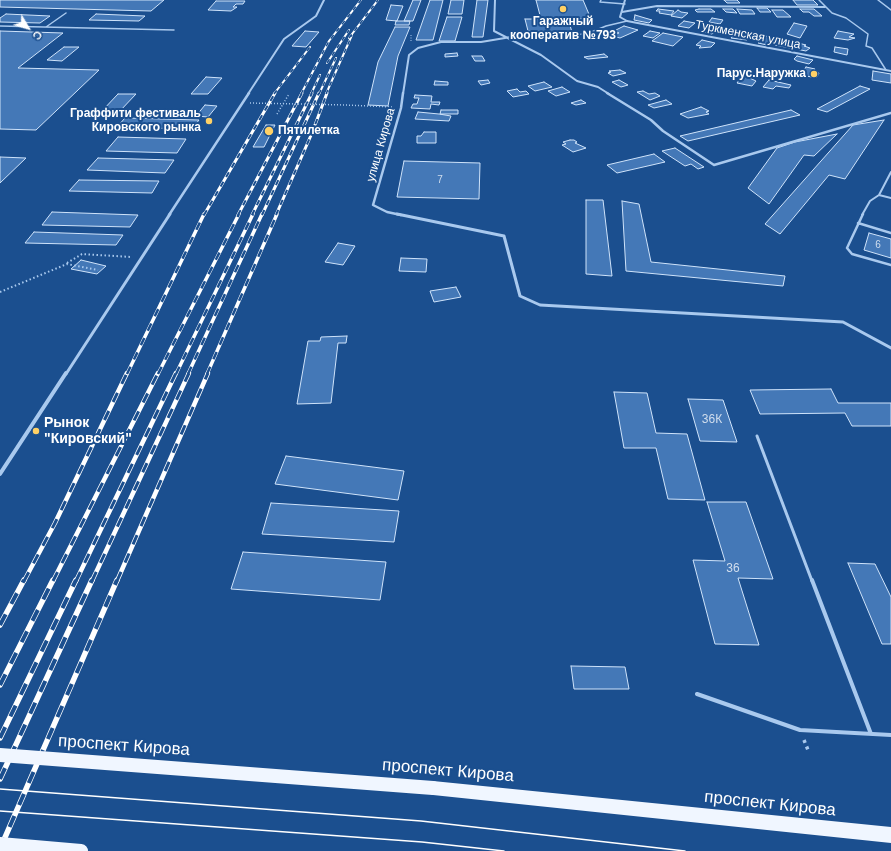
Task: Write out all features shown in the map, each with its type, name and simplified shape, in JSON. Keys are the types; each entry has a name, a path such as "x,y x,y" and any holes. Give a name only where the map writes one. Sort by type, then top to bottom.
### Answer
{"main road":[{"name":"проспект Кирова","path":"0,755 433,788 891,835"},
{"path":"0,844 81,851"}],"street":[{"path":"0,474 284,39 316,16 324,0"},
{"path":"495,0 494,31 505,38 541,55 577,81 598,87 651,120 663,131 714,165 891,113"},
{"path":"625,0 620,17 627,21"},
{"path":"622,12 657,6 825,7"},
{"name":"Туркменская улица","path":"627,21 891,71"},
{"name":"улица Кирова","path":"505,38 481,42 441,42 418,48 409,55 401,108 373,205 387,212 504,236 520,296 540,305 843,322 891,348"}],"lane":[{"path":"601,0 600,2 625,4"},
{"path":"819,0 832,13 846,18 868,34 866,46 872,48 886,70"},
{"path":"878,0 891,10"},
{"path":"46,27 66,13"},
{"path":"505,38 517,36 568,36 589,33 606,26 627,21"},
{"path":"0,26 174,30"},
{"path":"891,172 879,195 870,201 847,248 852,254 891,265"},
{"path":"879,195 891,198"},
{"path":"858,223 891,232"},
{"path":"757,436 871,734"},
{"path":"697,694 800,730 891,735"}],"path":[{"path":"277,114 289,94"},
{"path":"250,103 401,108"},
{"path":"0,292 66,264 82,254 141,258"},
{"path":"66,264 98,270"}],"building":[{"path":"0,0 164,0 151,11 0,7"},
{"path":"413,0 421,0 413,21 404,21"},
{"path":"430,0 443,0 433,40 416,40"},
{"path":"451,0 464,0 462,14 448,14"},
{"path":"477,0 488,0 483,37 472,37"},
{"name":"Гаражный кооператив №793","path":"536,0 583,0 591,19 541,19"},
{"path":"724,0 737,0 740,3 727,3"},
{"path":"793,0 813,0 818,5 797,5"},
{"path":"216,1 245,1 243,4 236,4 233,7 237,7 231,11 208,10"},
{"path":"391,5 403,6 397,21 386,20"},
{"path":"757,8 767,8 771,12 760,12"},
{"path":"658,9 674,11 671,15 659,13 660,11 656,11"},
{"path":"711,9 715,12 697,12 695,10"},
{"path":"723,9 733,9 737,13 726,12"},
{"path":"737,9 752,10 755,14 740,14"},
{"path":"800,9 814,9 822,16 814,16 809,12 803,12"},
{"path":"678,10 688,13 682,18 671,16"},
{"path":"772,10 783,10 791,17 777,17"},
{"path":"6,14 50,16 40,23 0,22 0,18"},
{"path":"96,14 145,16 139,21 89,20"},
{"path":"635,15 652,20 649,23 634,20"},
{"path":"447,17 462,17 455,41 439,41"},
{"path":"712,18 723,20 720,24 709,22"},
{"path":"525,19 568,19 572,32 528,31"},
{"path":"396,21 410,21 409,25 395,25"},
{"path":"684,21 695,23 689,28 678,26"},
{"path":"794,23 807,26 800,38 787,34"},
{"path":"624,26 638,30 620,38 609,35 619,33 614,31"},
{"path":"706,26 718,29 712,34 700,31"},
{"path":"395,27 410,27 398,56 388,106 368,105 378,62"},
{"path":"0,31 63,33 18,68 99,70 36,130 0,129"},
{"path":"305,31 319,32 306,47 292,46"},
{"path":"650,31 660,33 653,38 643,36"},
{"path":"838,31 854,34 849,37 855,38 848,40 834,38"},
{"path":"663,33 683,37 673,46 652,41"},
{"path":"744,33 751,35 747,40 731,38 734,34 742,35"},
{"path":"765,36 772,37 767,45 758,43"},
{"path":"779,39 794,42 790,48 775,45"},
{"path":"702,40 715,43 711,47 699,48 701,46 696,45"},
{"path":"798,43 806,45 804,46 810,48 806,51 796,49"},
{"path":"64,47 79,47 62,61 47,60"},
{"path":"835,47 848,49 847,55 834,52"},
{"path":"457,53 458,56 445,57 445,54"},
{"path":"604,54 608,57 588,59 584,57"},
{"path":"472,56 482,56 485,61 475,61"},
{"path":"797,56 813,60 809,64 797,61 794,59"},
{"path":"806,67 815,69 813,72 819,73 817,77 800,75"},
{"path":"620,70 626,73 613,76 608,73 611,72 609,71"},
{"path":"873,71 891,74 891,83 872,80"},
{"path":"743,75 756,81 752,86 737,83"},
{"path":"206,77 222,78 208,94 191,94"},
{"path":"488,80 490,83 481,85 478,81"},
{"path":"619,80 628,85 621,87 612,82"},
{"path":"769,80 791,85 789,88 776,86 773,89 763,87"},
{"path":"435,81 448,82 448,85 434,85"},
{"path":"544,82 552,87 535,91 528,86"},
{"path":"860,86 870,89 827,112 817,109"},
{"path":"562,87 570,92 556,96 548,91"},
{"path":"517,89 520,92 526,91 529,94 513,97 507,91"},
{"path":"643,91 649,94 655,93 660,96 650,100 637,92"},
{"path":"118,94 136,94 119,112 101,112"},
{"path":"415,95 432,96 431,102 440,102 439,105 431,104 430,109 411,108 413,104 417,104 419,98 414,98"},
{"path":"581,100 586,103 576,105 571,103"},
{"path":"666,100 672,104 654,108 648,105"},
{"path":"205,105 217,106 208,117 196,116"},
{"path":"701,107 709,111 706,112 709,114 688,118 680,114"},
{"path":"441,110 458,110 458,114 440,114"},
{"path":"791,110 800,115 688,141 680,136"},
{"path":"418,112 451,116 449,121 415,119"},
{"path":"125,118 199,120 192,129 117,127"},
{"path":"884,120 845,179 829,175 780,234 765,224 853,125"},
{"path":"266,125 275,125 264,147 253,147"},
{"path":"424,132 436,132 436,143 417,143 417,136 421,136"},
{"path":"837,134 814,156 804,155 769,204 748,188 777,148 795,142"},
{"path":"118,137 186,139 177,153 106,151"},
{"path":"574,140 577,142 575,143 586,148 573,152 562,145 566,144 563,142"},
{"path":"675,148 704,167 698,169 691,164 685,166 662,151"},
{"path":"654,154 665,162 617,173 607,165"},
{"path":"0,157 26,158 0,183"},
{"path":"98,158 174,160 165,173 87,170"},
{"path":"404,161 480,163 479,199 397,197"},
{"path":"79,180 159,181 152,193 69,191"},
{"path":"586,200 603,200 612,276 586,274"},
{"path":"622,201 639,204 651,262 785,276 783,286 626,271"},
{"path":"52,212 138,215 130,227 42,225"},
{"path":"34,232 123,235 116,245 25,243"},
{"path":"869,233 891,239 891,258 864,250"},
{"path":"338,243 355,246 343,265 325,262"},
{"path":"401,258 427,259 426,272 399,271"},
{"path":"81,260 106,266 97,274 71,269"},
{"path":"456,287 461,297 434,302 430,291"},
{"path":"347,336 346,343 338,343 331,403 297,404 308,341 320,341 321,337"},
{"path":"831,389 838,403 891,403 891,426 852,426 845,413 760,414 750,390"},
{"path":"614,392 647,393 656,433 687,434 705,500 668,499 656,448 624,448"},
{"path":"688,399 723,400 737,442 700,441"},
{"path":"286,456 404,471 398,500 275,484"},
{"path":"707,502 746,502 773,579 738,578 759,645 715,644 693,560 725,561"},
{"path":"271,503 399,511 394,542 262,534"},
{"path":"243,552 386,562 380,600 231,589"},
{"path":"848,563 875,564 891,597 891,644 882,644"},
{"path":"571,666 625,667 629,689 574,689"}],"tram line":[{"path":"0,789 421,821 685,851"},
{"path":"0,811 422,842 504,851"}],"railway":[{"path":"301,94 329,41 361,0"},
{"path":"349,38 378,0"},
{"path":"327,63 349,30"},
{"path":"326,94 352,35"},
{"path":"274,94 310,47"},
{"path":"319,94 336,58"},
{"path":"311,94 320,75"},
{"path":"204,215 275,93"},
{"path":"238,215 302,93"},
{"path":"252,215 312,93"},
{"path":"262,215 319,93"},
{"path":"276,215 312,133 327,93"},
{"path":"127,374 204,214"},
{"path":"158,374 239,214"},
{"path":"176,374 253,214"},
{"path":"188,374 262,214"},
{"path":"207,374 277,214"},
{"path":"24,581 55,523 127,373"},
{"path":"53,581 158,373"},
{"path":"76,581 176,373"},
{"path":"92,581 189,373"},
{"path":"117,581 208,373"},
{"path":"0,625 24,580"},
{"path":"0,685 53,580"},
{"path":"0,738 76,580"},
{"path":"0,779 92,580"},
{"path":"0,849 117,580"}],"place":[{"name":"Гаражный кооператив №793","path":"563,9"},
{"name":"Парус.Наружка","path":"814,74"},
{"name":"Граффити фестиваль Кировского рынка","path":"209,121"},
{"name":"Пятилетка","path":"269,131"},
{"name":"Рынок \"Кировский\"","path":"36,431"}]}
